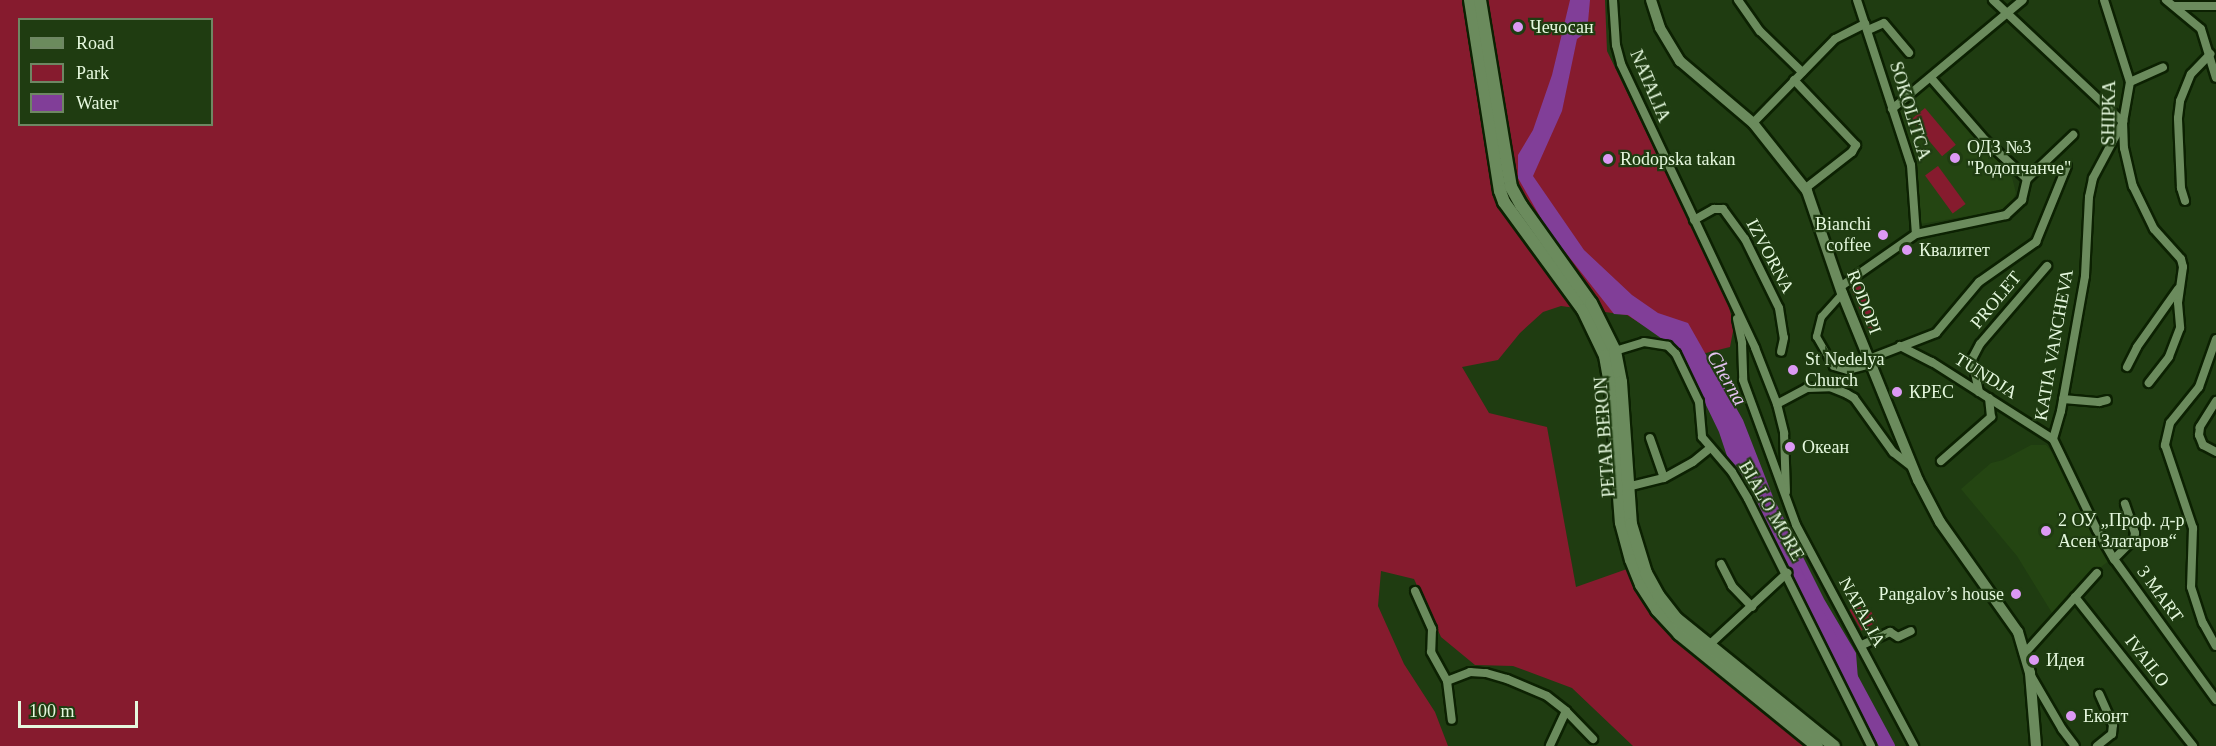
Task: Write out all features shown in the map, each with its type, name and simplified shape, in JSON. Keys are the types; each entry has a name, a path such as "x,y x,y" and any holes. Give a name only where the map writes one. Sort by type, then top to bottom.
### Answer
{"main road":[{"name":"PETAR BERON","path":"1470,0 1500,191 1518,223 1582,310 1605,356 1611,391 1621,523 1629,554 1641,585 1657,610 1684,638 1817,746"},
{"name":"PETAR BERON","path":"1480,0 1511,187 1521,205 1591,303 1615,351 1621,382 1631,524 1646,573 1666,605 1708,646 1834,746"}],"street":[{"name":"NATALIA","path":"1613,0 1616,45 1621,64 1735,310 1755,348 1777,404 1785,444 1786,492"},
{"name":"RODOPI","path":"1651,0 1660,28 1680,61 1753,123 1806,188 1841,290 1914,469 1940,522 2018,632 2030,673 2036,746"},
{"path":"1738,0 1760,31 1802,72"},
{"name":"SOKOLITCA","path":"1857,0 1911,165 1916,234"},
{"path":"1993,0 2094,91 2123,122"},
{"path":"1892,109 2023,0"},
{"name":"SHIPKA","path":"2104,0 2130,82 2123,122 2124,148 2133,186 2154,230 2181,259 2180,328 2174,346 2149,383"},
{"path":"2166,0 2201,29 2216,77"},
{"path":"2175,6 2216,6"},
{"path":"1753,123 1835,39 1884,23 1909,53"},
{"path":"2185,201 2181,188 2178,118 2180,101 2191,74 2210,54"},
{"path":"2130,82 2163,67"},
{"path":"1931,78 1985,140 2027,179"},
{"path":"1794,80 1856,145 1852,152 1806,188"},
{"name":"KATIA VANCHEVA","path":"2053,439 2063,399 2085,276 2088,197 2093,178 2123,122"},
{"path":"2067,166 2036,242 1979,282 1936,333 1900,346 1847,370 1833,366 1816,336 1821,316 1841,290 1916,234 2006,215 2022,200 2027,179 2073,135"},
{"name":"IZVORNA","path":"1694,220 1714,209 1723,209 1745,239 1779,308 1784,338 1781,352"},
{"name":"PROLET","path":"1979,392 1972,359 2047,266"},
{"path":"2127,367 2138,347 2180,287"},
{"name":"NATALIA","path":"1735,310 1742,344 1742,373 1745,388 1786,492 1796,525 1914,746"},
{"name":"BIALO MORE","path":"1615,351 1644,342 1668,346 1683,367 1699,402 1702,436 1742,490 1787,573 1871,746"},
{"name":"3 MART","path":"2215,345 2195,395 2170,423 2165,445 2193,528 2192,587 2203,623 2216,646"},
{"name":"TUNDJA","path":"1900,346 1932,362 2053,439"},
{"path":"1777,404 1807,388 1830,387 1847,394 1854,398 1893,452 1914,469"},
{"path":"1941,461 1991,417 1989,398"},
{"path":"2063,399 2099,402 2107,400"},
{"path":"2216,401 2200,427 2199,435 2203,445 2216,452"},
{"path":"1650,438 1664,478"},
{"name":"3 MART","path":"2053,439 2114,559 2216,700"},
{"path":"1627,487 1664,478 1693,462 1710,448"},
{"path":"2114,559 2133,543 2135,533 2125,504"},
{"path":"1721,564 1732,586 1752,607"},
{"path":"1708,646 1787,573"},
{"path":"2024,654 2097,573"},
{"path":"1415,591 1432,629 1431,652 1447,681 1452,720"},
{"name":"IVAILO","path":"2075,597 2193,746"},
{"path":"1862,645 1890,632 1898,637 1911,631"},
{"path":"1447,681 1470,672 1486,673 1507,679 1547,696 1566,711 1593,739"},
{"path":"2030,673 2074,746"},
{"path":"2097,746 2112,734 2113,725 2099,694"},
{"path":"1550,746 1566,711"}],"shaded area":[{"name":"ОДЗ №3 \"Родопчанче\"","path":"1929,83 2012,177 2016,193 2009,209 1921,224 1916,167 1898,108"},
{"name":"2 ОУ „Проф. д-р Асен Златаров“","path":"2031,445 2046,445 2060,461 2111,559 2069,593 2052,613 2017,556 1961,489 1991,463 2003,460"}],"green space":[{"path":"0,0 1605,0 1607,51 1727,300 1734,326 1730,347 1706,353 1654,332 1627,315 1561,306 1543,312 1520,333 1498,360 1462,367 1489,413 1547,427 1576,587 1627,569 1636,591 1675,635 1807,746 1633,746 1572,688 1513,666 1475,665 1441,637 1414,579 1381,571 1378,606 1404,664 1435,712 1448,746 0,746"},
{"path":"1925,108 1956,145 1942,156 1911,120"},
{"path":"1938,166 1966,204 1953,213 1925,175"},
{"path":"1859,283 1879,328 1870,332 1850,287"},
{"path":"1865,601 1877,622 1861,631 1849,610"}],"water":[{"path":"1570,0 1590,0 1588,22 1584,34 1577,39 1562,111 1533,176 1584,250 1632,295 1658,313 1688,323 1743,420 1773,497 1824,599 1856,653 1858,679 1835,646 1770,514 1753,501 1732,471 1719,432 1690,372 1675,348 1628,315 1614,314 1547,229 1518,178 1518,155 1533,130 1552,75"}],"waterway":[{"name":"Cherna","path":"1752,488 1797,579 1887,746"}],"place":[{"name":"Чечосан","path":"1518,27"},
{"name":"ОДЗ №3 \"Родопчанче\"","path":"1955,158"},
{"name":"Rodopska takan","path":"1608,159"},
{"name":"Bianchi coffee","path":"1883,235"},
{"name":"Квалитет","path":"1907,250"},
{"name":"St Nedelya Church","path":"1793,370"},
{"name":"КРЕС","path":"1897,392"},
{"name":"Океан","path":"1790,447"},
{"name":"2 ОУ „Проф. д-р Асен Златаров“","path":"2046,531"},
{"name":"Pangalov’s house","path":"2016,594"},
{"name":"Идея","path":"2034,660"},
{"name":"Еконт","path":"2071,716"}]}
